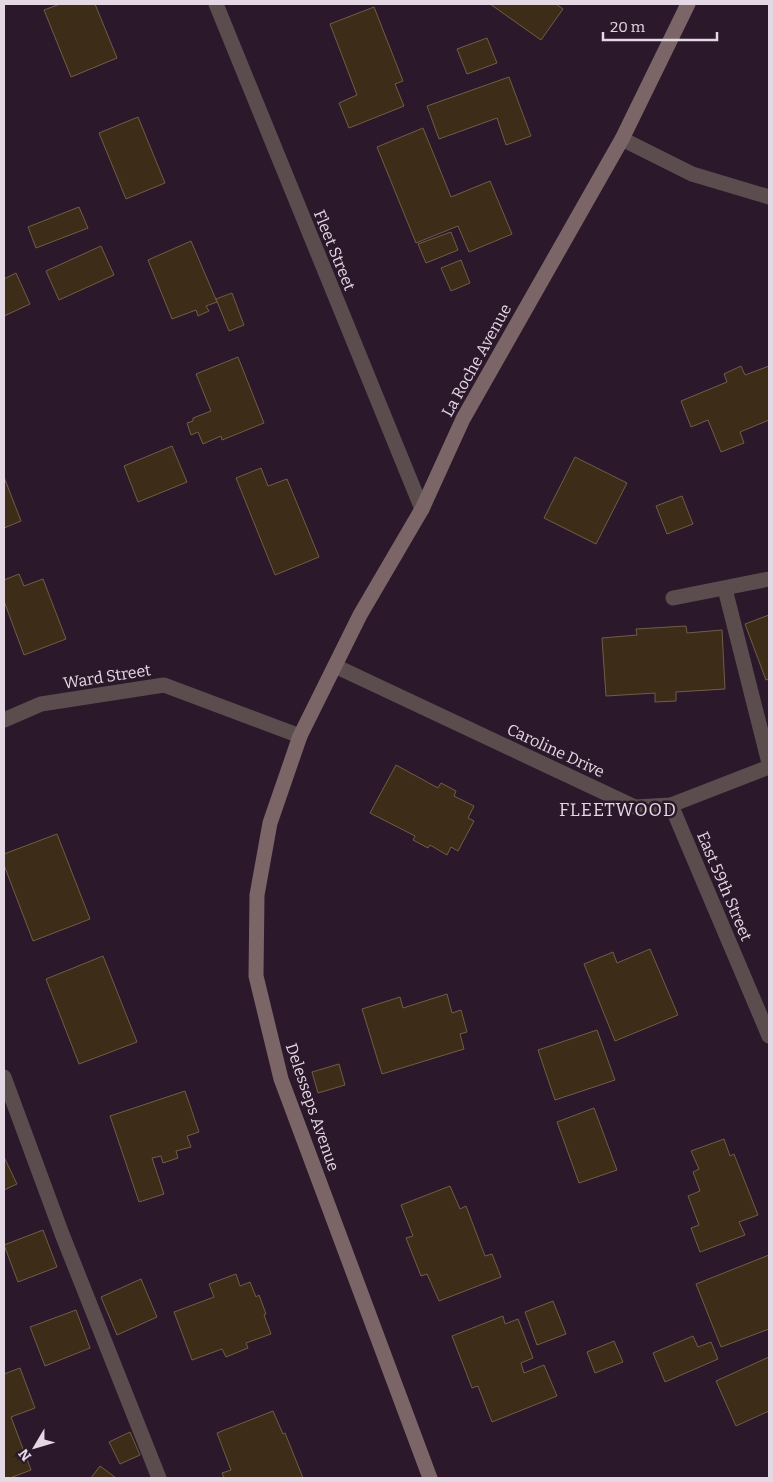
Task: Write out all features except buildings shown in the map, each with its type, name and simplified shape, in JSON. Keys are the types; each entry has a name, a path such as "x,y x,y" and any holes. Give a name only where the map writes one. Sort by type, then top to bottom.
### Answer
{"main road":[{"name":"La Roche Avenue","path":"300,736 360,615 422,509 463,419 622,139 688,4"},
{"name":"Delesseps Avenue","path":"300,736 270,823 257,895 256,976 281,1079 430,1478"}],"street":[{"name":"Fleet Street","path":"216,4 422,509"},
{"path":"622,139 692,174 769,197"},
{"path":"673,598 769,579"},
{"path":"725,589 769,762"},
{"name":"Caroline Drive","path":"335,666 635,807 672,805 769,767"},
{"name":"Ward Street","path":"4,720 41,704 164,685 300,736"},
{"name":"East 59th Street","path":"672,805 767,1025"},
{"path":"4,1077 62,1234 159,1478"}],"district":[{"name":"FLEETWOOD","path":"618,810"}]}
